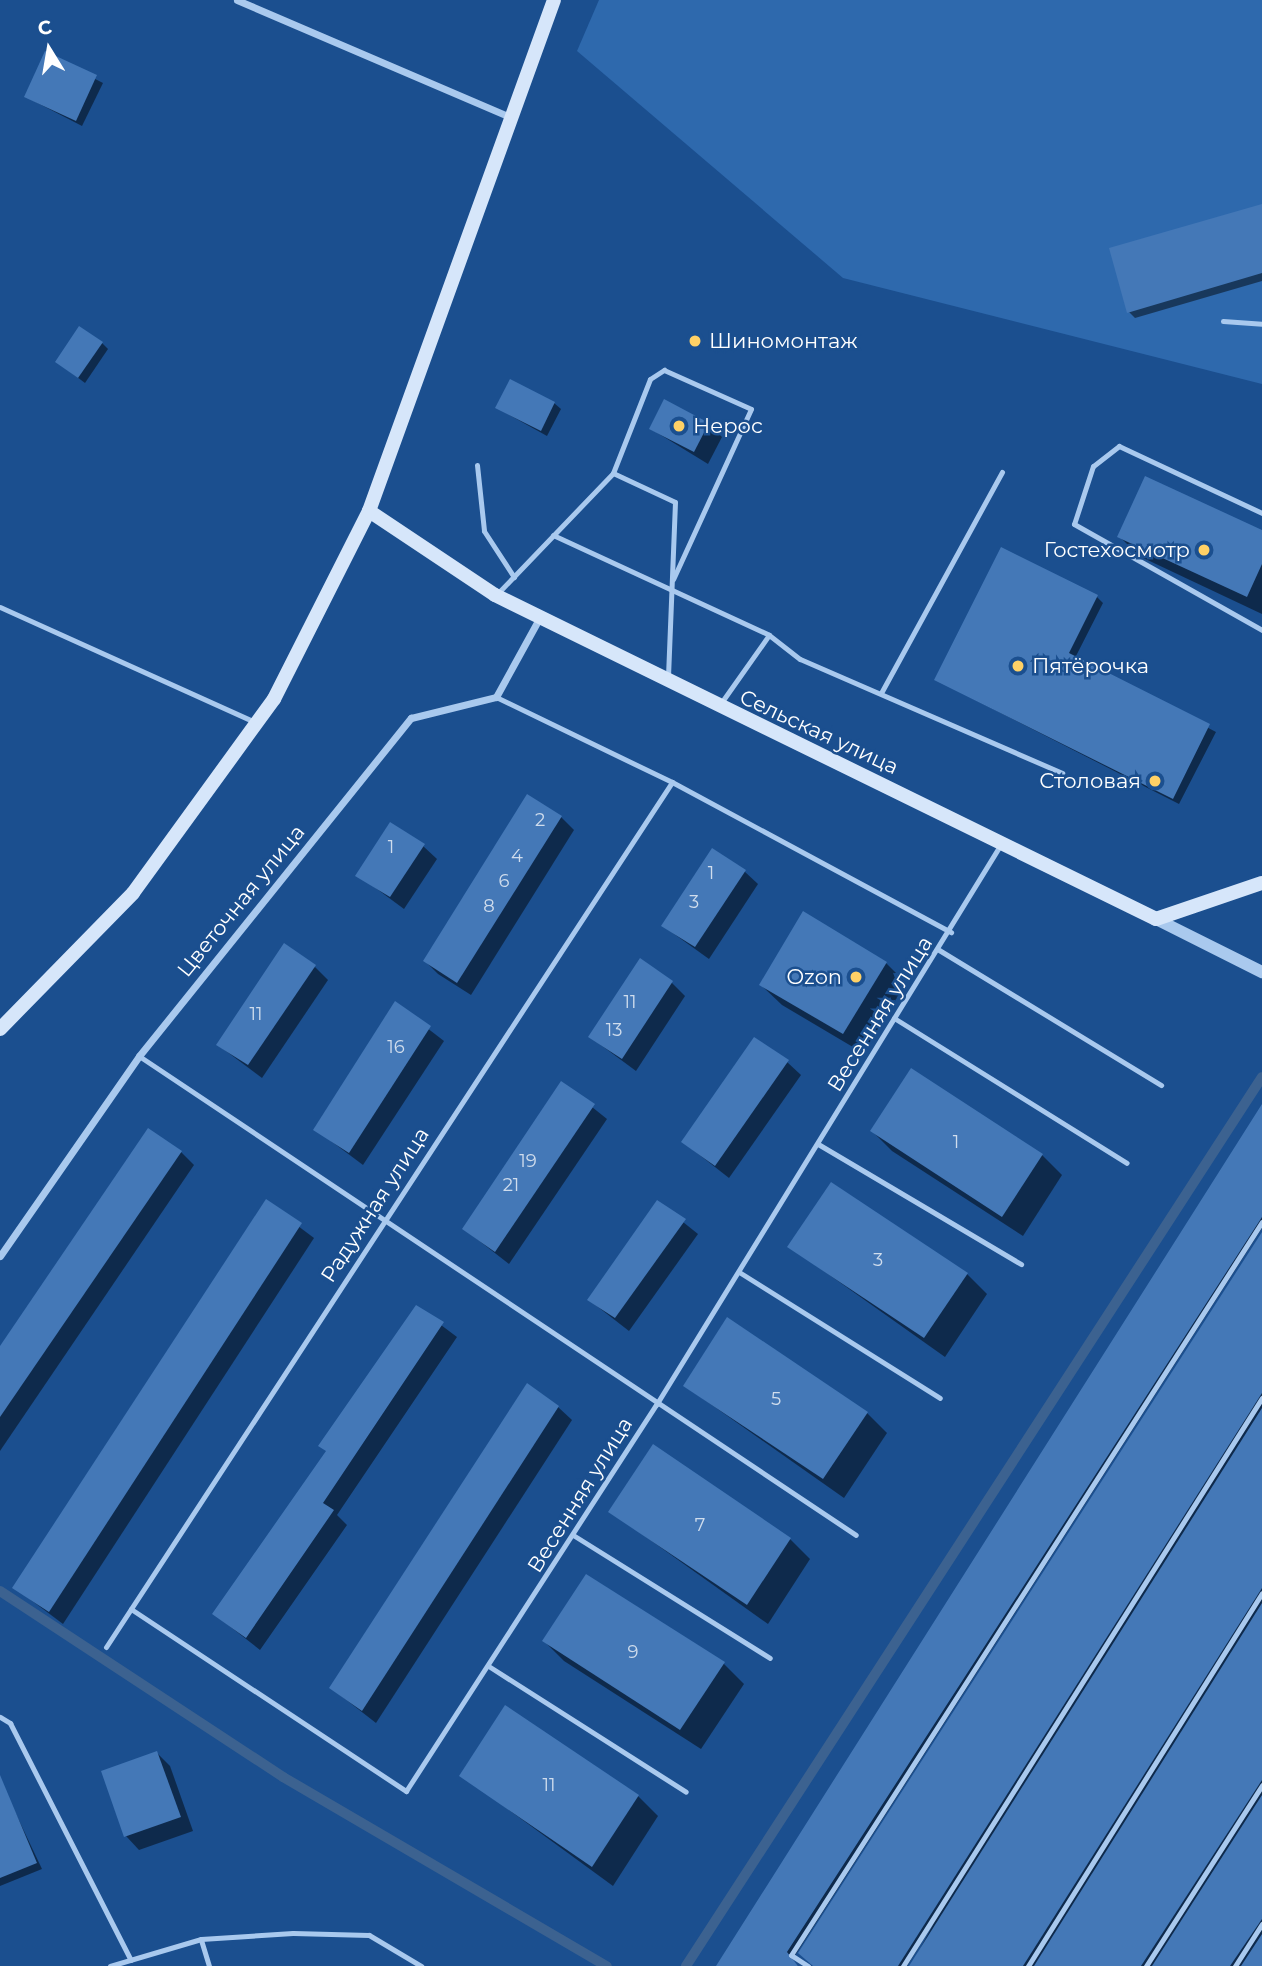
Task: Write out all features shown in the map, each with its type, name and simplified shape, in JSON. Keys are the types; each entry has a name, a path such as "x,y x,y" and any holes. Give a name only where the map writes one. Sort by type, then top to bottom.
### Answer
{"main road":[{"path":"0,1029 132,893 257,723 369,511 554,0"},
{"name":"Сельская улица","path":"369,511 495,595 717,708 1156,919"},
{"path":"1156,919 1262,883"}],"street":[{"path":"237,0 513,118"},
{"path":"496,697 540,617"},
{"name":"Цветочная улица","path":"0,1256 139,1056 411,718 496,697"},
{"name":"Сельская улица","path":"1156,919 1262,972"}],"lane":[{"path":"1223,321 1262,324"},
{"path":"495,595 613,473 650,379 664,370 751,409 671,582"},
{"path":"1262,513 1119,446 1093,466 1074,524 1262,630"},
{"path":"477,465 484,531 514,577"},
{"path":"881,693 1002,472"},
{"path":"613,473 675,502 667,681"},
{"path":"554,535 769,635 800,659 1062,773"},
{"path":"0,607 257,723"},
{"path":"717,708 769,635"},
{"path":"496,697 672,782 951,932"},
{"name":"Радужная улица","path":"106,1647 672,782"},
{"name":"Весенняя улица","path":"131,1609 406,1791 490,1667 656,1405 894,1018 951,932 1002,843"},
{"path":"939,950 1161,1085"},
{"path":"894,1018 1127,1163"},
{"path":"139,1056 656,1405 856,1535"},
{"path":"818,1144 1021,1264"},
{"path":"808,1966 791,1955 1262,1222"},
{"path":"739,1272 940,1398"},
{"path":"904,1966 1262,1398"},
{"path":"573,1535 770,1658"},
{"path":"1028,1966 1262,1593"},
{"path":"490,1667 686,1792"},
{"path":"0,1717 10,1723 131,1959"},
{"path":"1146,1966 1262,1785"},
{"path":"1235,1966 1262,1924"},
{"path":"110,1966 201,1939 369,1935 421,1966"},
{"path":"201,1939 209,1966"}],"shaded area":[{"path":"599,0 1262,0 1262,384 843,278 577,51"}],"building":[{"path":"45,51 97,75 76,121 24,97"},
{"path":"1262,204 1262,273 1127,313 1109,248"},
{"path":"79,326 103,342 78,378 55,362"},
{"path":"510,379 555,402 541,431 495,408"},
{"name":"Нерос","path":"664,399 709,423 694,452 649,429"},
{"name":"Гостехосмотр","path":"1145,476 1262,530 1262,564 1247,597 1117,537"},
{"name":"Пятёрочка","path":"1001,547 1098,595 1069,653 1210,724 1173,799 934,680"},
{"path":"527,794 562,816 457,983 423,961"},
{"path":"390,822 425,844 390,897 355,876"},
{"path":"712,848 746,870 695,947 661,926"},
{"path":"803,911 887,962 843,1034 759,985"},
{"path":"284,943 316,965 248,1065 216,1045"},
{"path":"640,958 673,981 622,1059 588,1037"},
{"path":"395,1001 431,1026 349,1153 313,1130"},
{"path":"754,1037 789,1060 715,1166 681,1142"},
{"path":"911,1068 1043,1154 1002,1217 870,1131"},
{"path":"561,1081 595,1104 495,1252 462,1229"},
{"path":"1262,1104 1262,1217 787,1952 798,1966 716,1966"},
{"path":"148,1128 182,1151 0,1417 0,1346"},
{"path":"831,1182 968,1273 924,1338 787,1247"},
{"path":"266,1199 302,1223 49,1612 12,1588"},
{"path":"657,1200 686,1219 615,1318 587,1300"},
{"path":"1262,1232 1262,1393 898,1966 813,1966 798,1953"},
{"path":"416,1305 444,1322 323,1503 334,1510 246,1638 212,1614 326,1451 318,1446"},
{"path":"727,1317 868,1412 823,1479 683,1386"},
{"path":"527,1383 559,1406 362,1711 329,1688"},
{"path":"1262,1408 1262,1588 1023,1966 909,1966"},
{"path":"653,1444 791,1538 747,1605 608,1512"},
{"path":"586,1574 725,1662 680,1730 542,1641"},
{"path":"1262,1603 1262,1780 1141,1966 1034,1966"},
{"path":"505,1705 639,1795 592,1867 459,1776"},
{"path":"157,1751 181,1817 124,1837 101,1771"},
{"path":"0,1775 37,1863 0,1878"},
{"path":"1262,1795 1262,1919 1230,1966 1152,1966"},
{"path":"1262,1934 1262,1966 1241,1966"}],"waterway":[{"path":"686,1966 1262,1077"},
{"path":"0,1591 283,1777 607,1966"}],"place":[{"name":"Шиномонтаж","path":"695,341"},
{"name":"Нерос","path":"679,426"},
{"name":"Гостехосмотр","path":"1204,550"},
{"name":"Пятёрочка","path":"1018,666"},
{"name":"Столовая","path":"1155,781"},
{"name":"Ozon","path":"856,977"}]}
